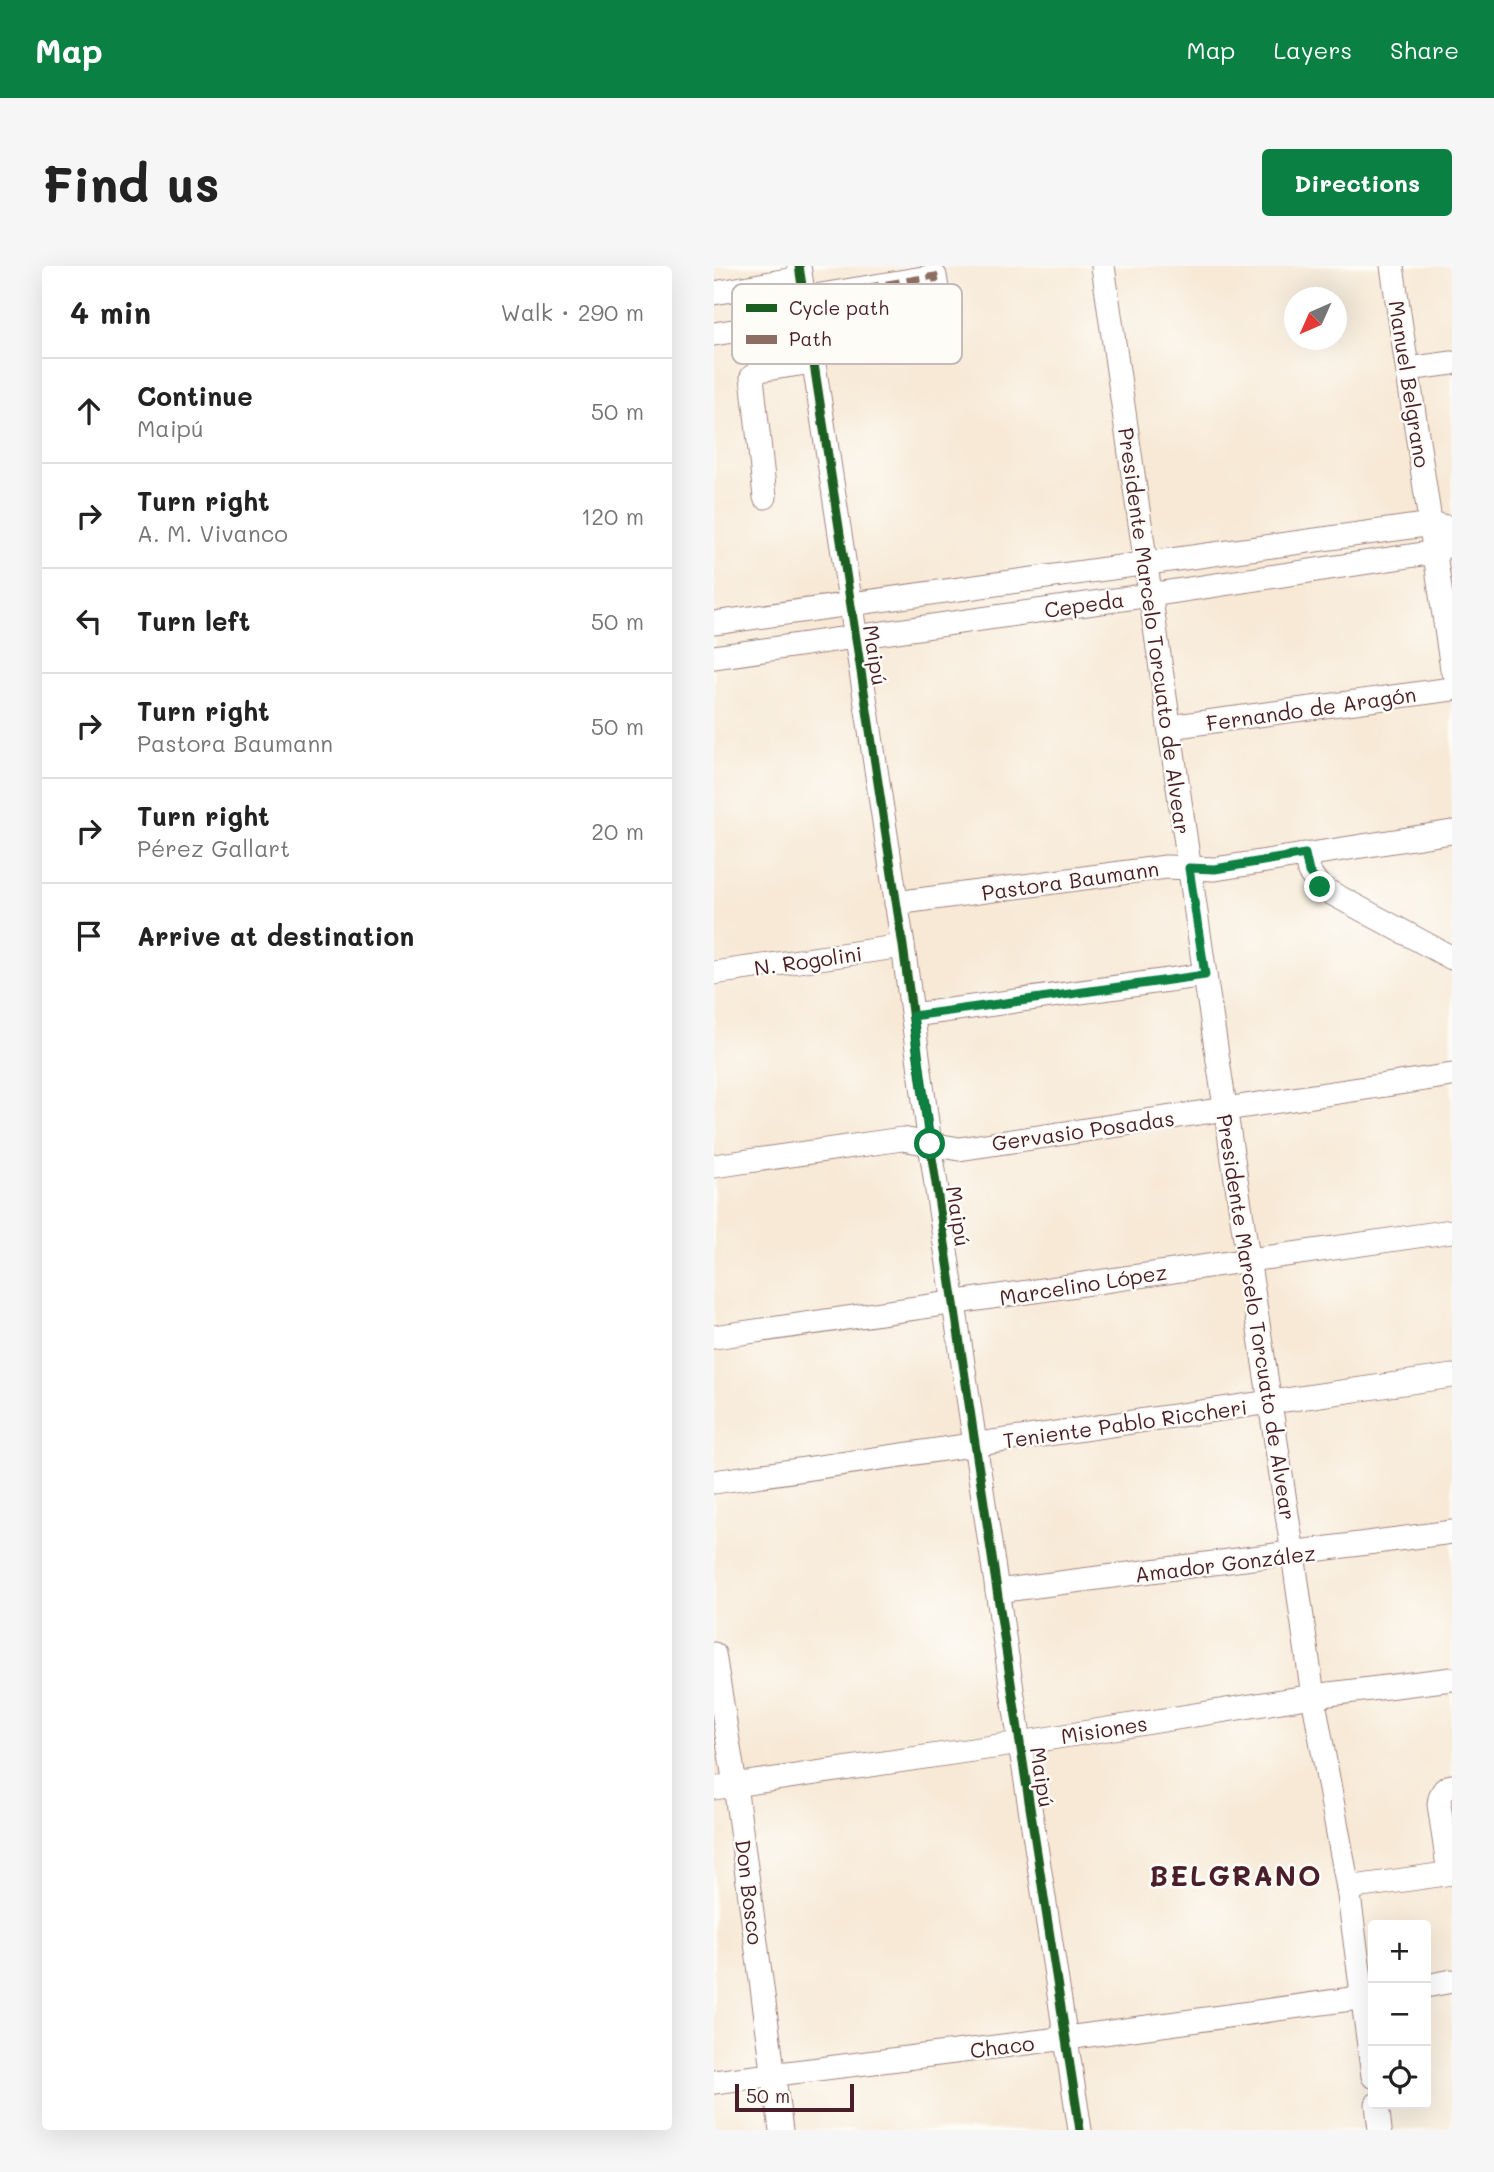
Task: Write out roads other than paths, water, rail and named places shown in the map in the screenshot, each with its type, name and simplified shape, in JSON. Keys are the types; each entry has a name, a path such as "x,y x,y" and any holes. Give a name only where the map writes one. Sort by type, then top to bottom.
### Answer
{"street":[{"name":"Presidente Marcelo Torcuato de Alvear","path":"1102,266 1313,1696 1368,1996"},
{"name":"Manuel Belgrano","path":"1392,266 1408,369 1442,526 1452,669"},
{"path":"735,284 753,276 781,284"},
{"path":"859,284 935,276 936,284"},
{"path":"714,293 732,285"},
{"path":"714,334 732,325"},
{"path":"1408,369 1452,363"},
{"path":"765,497 752,377 760,370 800,364"},
{"name":"Maipú","path":"813,364 1080,2130"},
{"name":"Cepeda","path":"714,624 1442,526"},
{"name":"Cepeda","path":"714,657 1150,595 1444,547"},
{"name":"Fernando de Aragón","path":"1169,727 1452,689"},
{"name":"Pastora Baumann","path":"895,903 1166,867 1215,869 1452,832"},
{"path":"1305,854 1309,872 1320,887 1452,958"},
{"name":"N. Rogolini","path":"714,973 903,946"},
{"path":"913,1016 1205,975"},
{"name":"Gervasio Posadas","path":"714,1166 902,1139 959,1149 1452,1075"},
{"name":"Marcelino López","path":"714,1337 1452,1231"},
{"name":"Teniente Pablo Riccheri","path":"714,1482 1452,1376"},
{"name":"Amador González","path":"997,1591 1452,1532"},
{"name":"Don Bosco","path":"714,1654 725,1787 774,2074 781,2130"},
{"name":"Misiones","path":"725,1787 1313,1696 1452,1679"},
{"path":"1348,1888 1450,1873 1439,1804 1441,1794 1448,1786 1452,1786"},
{"path":"1431,1985 1452,1981"},
{"name":"Chaco","path":"714,2082 1067,2038 1368,1996"},
{"path":"1378,2109 1380,2130"}],"district":[{"name":"BELGRANO","path":"1236,1875"}]}
